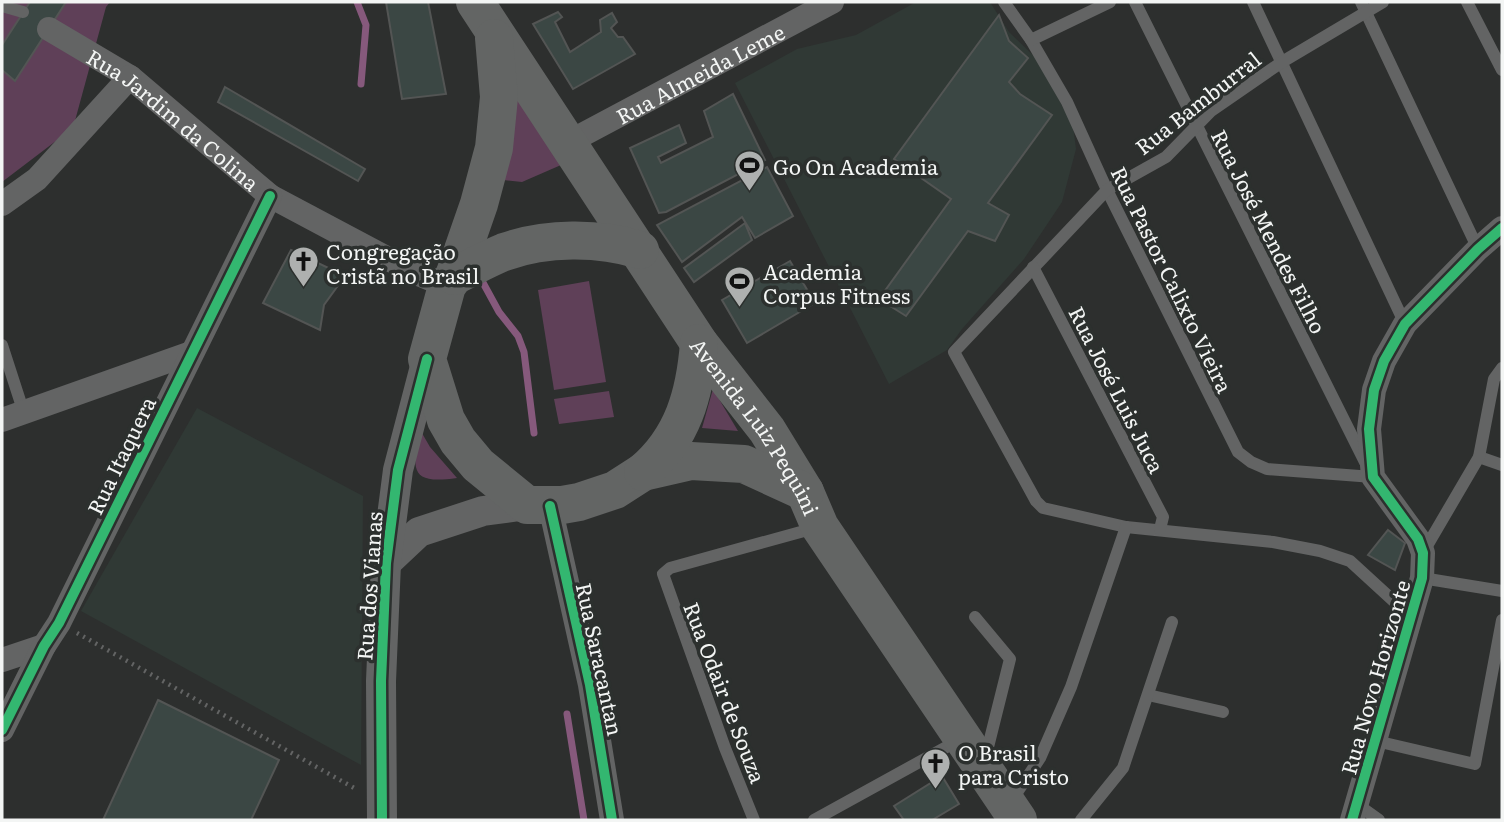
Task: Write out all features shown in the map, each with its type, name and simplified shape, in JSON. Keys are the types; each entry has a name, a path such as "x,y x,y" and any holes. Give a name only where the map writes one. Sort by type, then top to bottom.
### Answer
{"main road":[{"name":"Avenida Luiz Pequini","path":"484,17 699,343 767,430 805,492 820,527 1013,813"},
{"name":"Rua dos Vianas","path":"427,359 495,148 499,97 484,17"},
{"path":"450,281 506,252 540,244 598,241 640,250"},
{"path":"427,359 446,420 458,441 478,465 539,505 579,502 615,490 643,472 666,450 682,423 692,395 699,343"},
{"path":"643,472 691,461 744,464 805,492"}],"street":[{"name":"Rua Almeida Leme","path":"567,143 832,2"},
{"name":"Rua Jardim da Colina","path":"49,29 130,77 270,196 411,271 450,281"},
{"path":"2,204 37,179 130,77"},
{"name":"Rua Itaquera","path":"2,730 44,646 59,623 270,196"},
{"path":"1373,477 1369,429 1374,390 1384,361 1405,324 1502,228"},
{"path":"13,416 191,354"},
{"name":"Rua dos Vianas","path":"382,812 381,681 386,564 398,470 427,359"},
{"name":"Rua Novo Horizonte","path":"1355,813 1422,578 1423,553 1418,539 1373,477"},
{"name":"Rua dos Vianas","path":"386,564 419,532 483,511 539,505"},
{"name":"Rua Saracantan","path":"539,505 590,685 612,820"},
{"path":"2,660 44,646"}],"lane":[{"name":"Rua Pastor Calixto Vieira","path":"1004,2 1031,40 1068,102 1107,190 1238,452 1251,463 1267,469 1373,477"},
{"path":"1031,40 1110,2"},
{"name":"Rua José Mendes Filho","path":"1136,2 1195,125 1373,477"},
{"path":"1253,2 1405,324"},
{"name":"Rua Bamburral","path":"1126,527 1043,508 1036,500 954,352 1107,190 1166,156 1211,111 1282,62 1364,7 1383,2"},
{"path":"1467,2 1502,70"},
{"path":"2,6 23,12"},
{"path":"1364,7 1478,249"},
{"name":"Rua José Luis Juca","path":"1033,267 1163,517 1160,529"},
{"path":"2,345 13,416"},
{"path":"1423,553 1479,457 1494,379 1502,368"},
{"path":"1479,457 1502,464"},
{"name":"Rua Odair de Souza","path":"754,820 663,573 670,568 820,527"},
{"path":"1013,813 1071,687 1126,527 1273,542 1320,551 1350,561 1410,616"},
{"path":"1422,578 1502,591"},
{"path":"975,617 1010,659 983,770"},
{"path":"1376,741 1475,764 1502,620"},
{"path":"1081,820 1123,768 1172,622"},
{"path":"1148,695 1223,712"},
{"path":"814,820 961,739"},
{"path":"1355,813 1379,820"}],"path":[{"path":"59,623 382,812"}],"shaded area":[{"path":"2,2 110,2 106,7 73,128 2,182"},
{"path":"916,2 990,2 1009,32 1037,59 1073,126 1076,149 1062,202 1024,259 962,329 947,350 889,384 735,83 797,49 856,35"},
{"path":"509,83 561,165 522,182 503,180"},
{"path":"589,281 606,382 554,390 538,290"},
{"path":"713,389 738,431 702,428"},
{"path":"609,391 614,417 559,424 554,399"},
{"path":"197,408 363,496 361,765 81,611"},
{"path":"419,428 430,447 457,478 430,479 417,471 415,464"}],"building":[{"path":"30,2 66,2 15,81 2,70 2,45"},
{"path":"386,2 428,2 446,94 402,99"},
{"path":"558,12 562,17 555,22 570,52 601,32 600,20 612,13 617,22 611,28 618,37 623,37 635,54 573,89 533,24"},
{"path":"999,15 1009,41 1028,58 1009,82 1020,94 1052,115 988,203 1009,215 995,241 968,231 906,316 879,299 951,199 894,159"},
{"path":"225,87 365,169 358,181 218,102"},
{"path":"733,94 765,160 666,212 659,213 630,148 679,125 686,143 658,157 661,163 713,137 704,111"},
{"name":"Go On Academia","path":"767,167 793,216 755,238 742,217 682,262 657,225"},
{"path":"745,223 752,240 694,282 684,268"},
{"name":"Congregação Cristã no Brasil","path":"291,250 345,276 324,305 320,330 263,303"},
{"path":"790,261 815,303 747,343 722,300"},
{"path":"1388,530 1405,543 1395,570 1368,555"},
{"path":"158,700 279,760 251,820 103,820"},
{"name":"O Brasil para Cristo","path":"942,776 959,804 932,820 904,820 894,806"}],"waterway":[{"path":"357,2 366,25 361,84"},
{"path":"481,279 499,312 518,336 524,352 534,433"},
{"path":"567,714 584,820"}],"cycle path":[{"path":"2,730 44,646 59,623 270,196"},
{"path":"1352,820 1422,578 1423,553 1418,539 1373,477 1369,429 1374,390 1384,361 1405,324 1502,228"},
{"path":"382,820 381,681 386,563 398,470 427,359"},
{"path":"550,506 590,685 612,820"}],"place":[{"name":"Go On Academia","path":"750,192"},
{"name":"Congregação Cristã no Brasil","path":"303,289"},
{"name":"Academia Corpus Fitness","path":"740,309"},
{"name":"O Brasil para Cristo","path":"935,790"}]}
